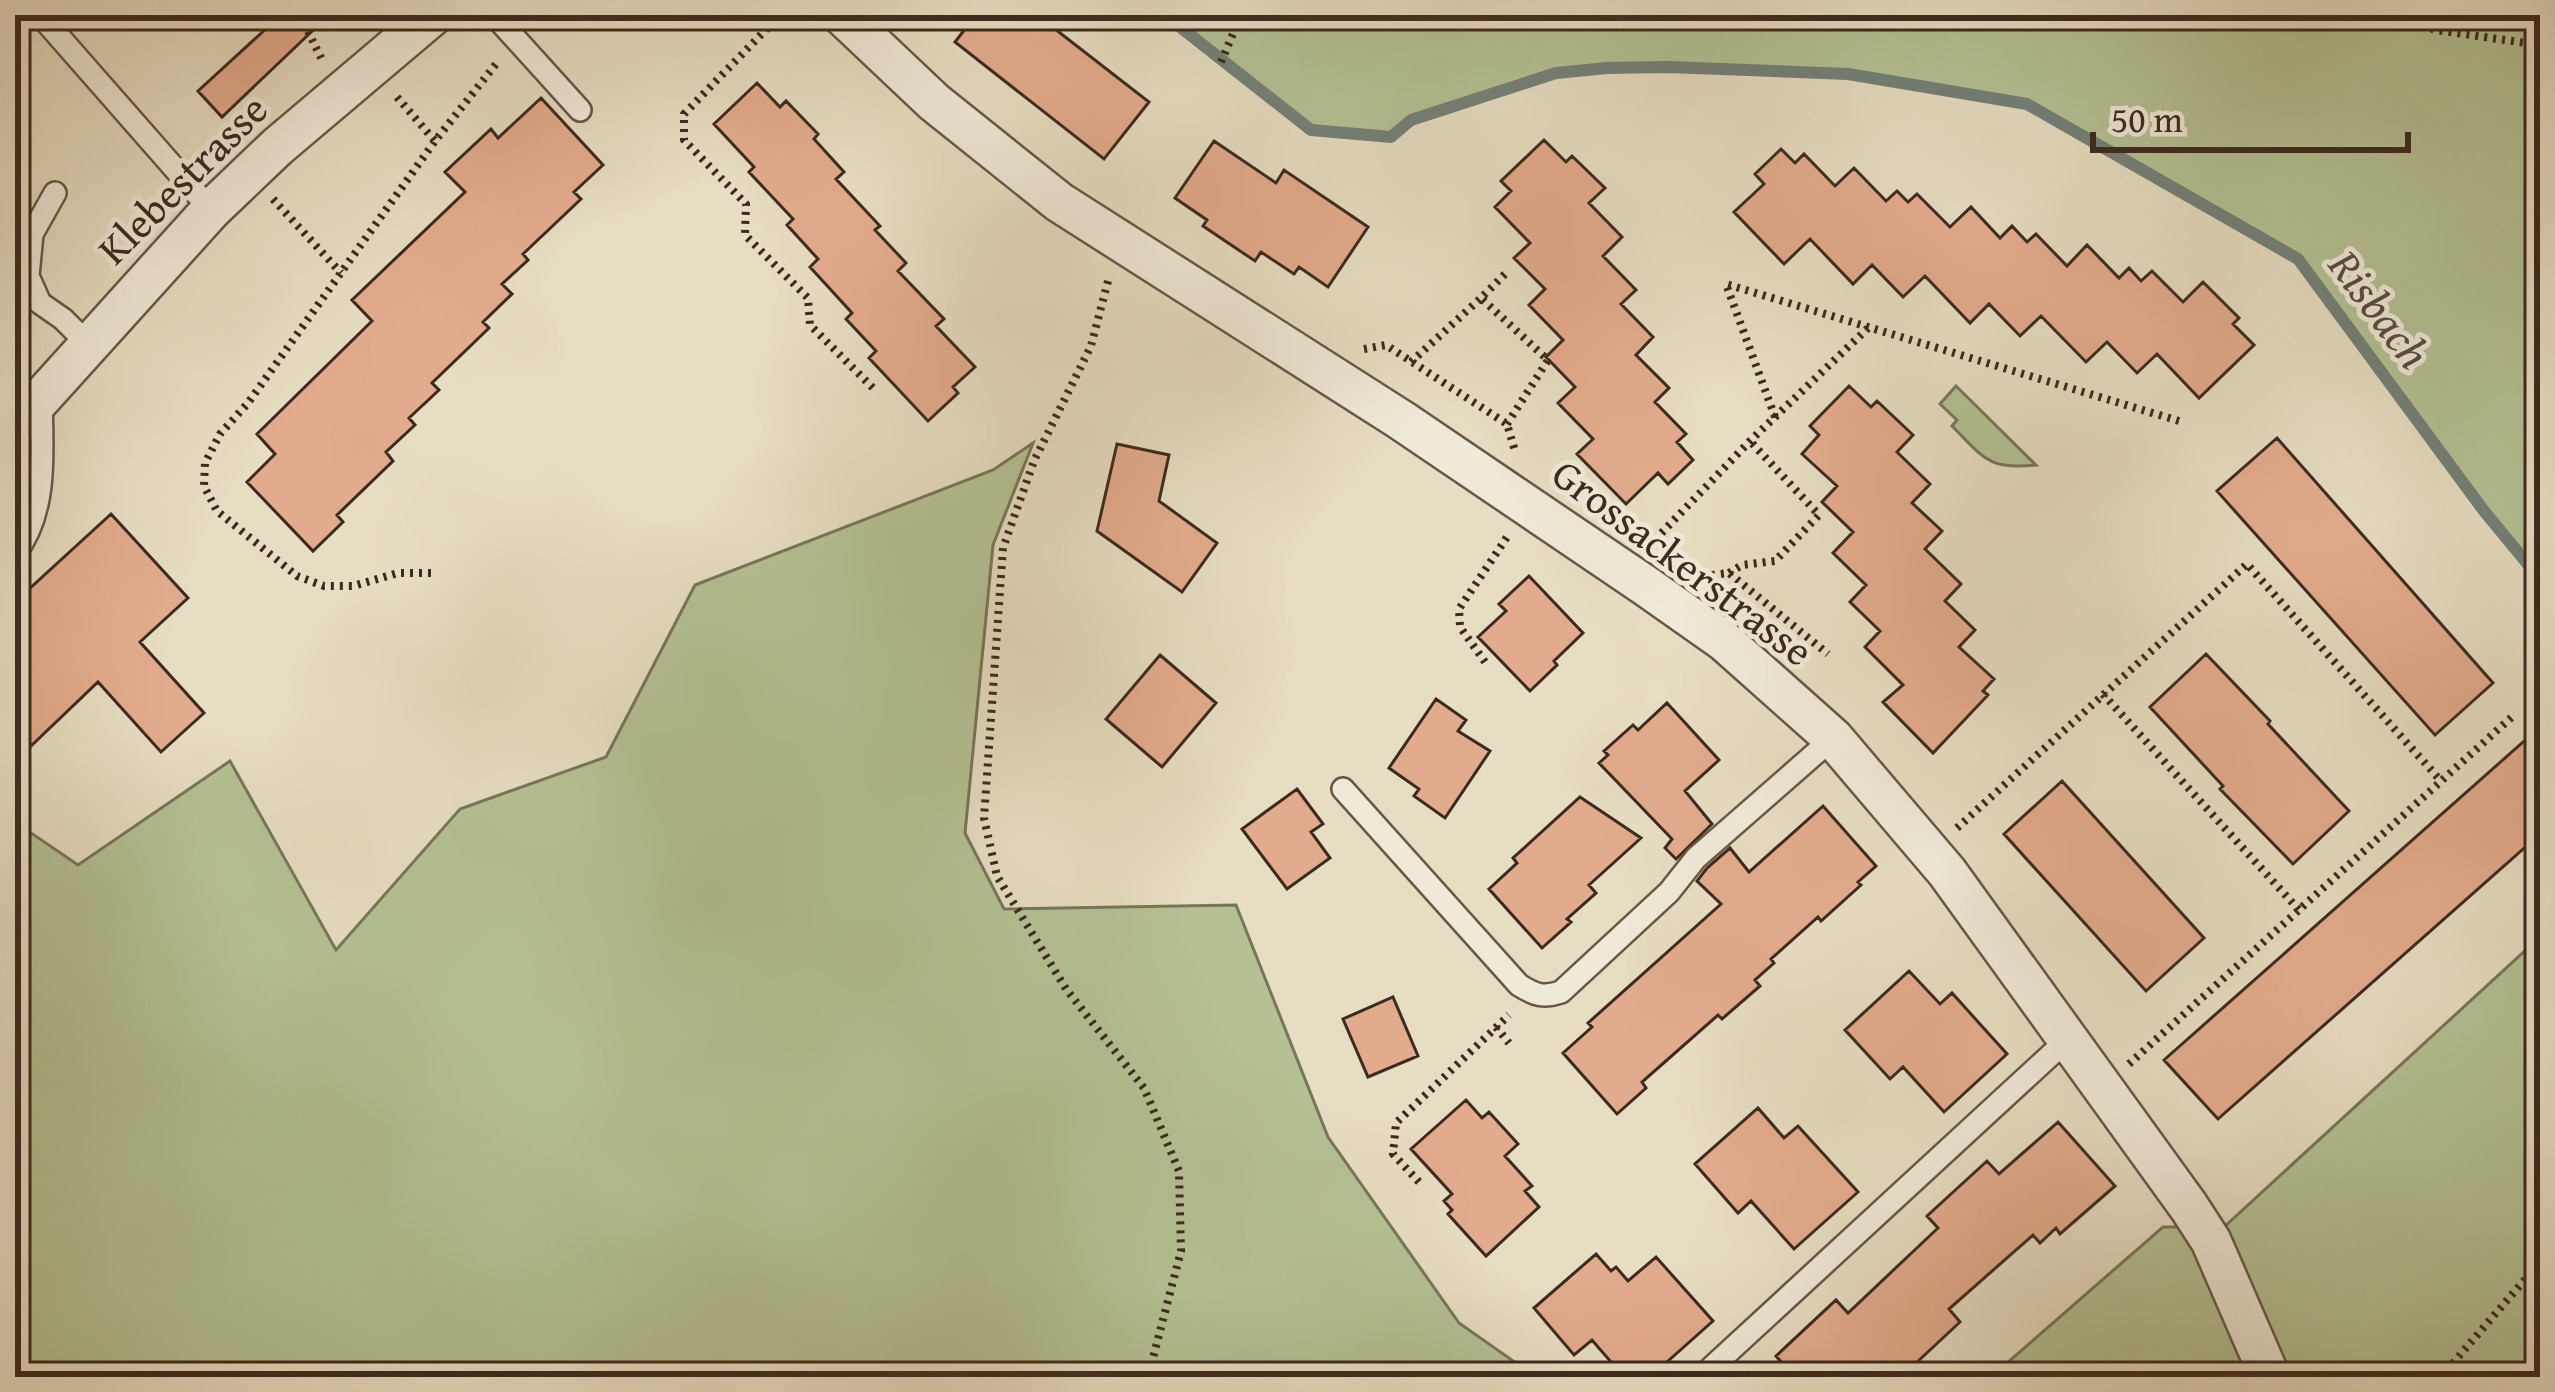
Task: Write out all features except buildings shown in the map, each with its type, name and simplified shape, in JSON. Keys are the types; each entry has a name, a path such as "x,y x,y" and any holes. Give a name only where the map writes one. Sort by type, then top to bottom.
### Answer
{"street":[{"name":"Klebestrasse","path":"28,413 211,210 433,15"},
{"name":"Grossackerstrasse","path":"842,15 934,102 1060,202 1401,420 1724,641 1833,738 1947,872 2211,1241 2270,1377"}],"lane":[{"path":"40,15 211,210"},
{"path":"494,15 580,110"},
{"path":"56,194 32,235 28,276 40,303 89,345"},
{"path":"15,554 39,500 28,413"},
{"path":"1343,789 1519,985 1545,997 1561,992 1669,892 1696,858 1833,738"},
{"path":"1711,1368 2068,1039"}],"path":[{"path":"780,15 684,114 684,140 746,204 746,235 808,298 810,325 876,392"},
{"path":"1221,62 1238,15"},
{"path":"2388,15 2436,29 2540,45"},
{"path":"431,573 398,573 352,586 324,586 297,576 217,511 204,486 205,463 220,434 248,403 515,39"},
{"path":"392,92 436,141"},
{"path":"273,199 340,273"},
{"path":"1101,227 1112,266 1091,346 1034,461 1004,548 984,818 997,876 1066,989 1144,1088 1179,1172 1181,1251 1148,1377"},
{"path":"1412,362 1508,271"},
{"path":"1775,416 1726,284 2180,421"},
{"path":"1481,298 1548,360 1507,424"},
{"path":"1648,547 1775,416 1869,328"},
{"path":"1729,573 1742,565 1774,560 1819,515 1750,441"},
{"path":"1485,662 1460,627 1459,609 1528,506"},
{"path":"1956,829 2247,565 2441,781"},
{"path":"2102,694 2299,910"},
{"path":"2128,1065 2514,715"},
{"path":"1419,1183 1393,1154 1396,1123 1532,993"},
{"path":"1496,1027 1509,1043"},
{"path":"2441,1377 2540,1262"}],"green space":[{"path":"1165,15 2540,15 2540,579 2484,511 2298,259 2027,104 1848,74 1607,68 1555,73 1412,120 1391,137 1311,130"},
{"path":"1956,386 2036,465 2007,466 1972,446 1952,426 1957,420 1940,404"},
{"path":"1033,443 993,545 965,833 1004,909 1236,905 1328,1137 1459,1323 1536,1377 15,1377 15,822 78,865 230,761 336,950 460,809 606,757 695,585 993,470"},
{"path":"2540,937 2540,1377 1991,1377 2163,1227 2224,1227"}],"waterway":[{"name":"Risbach","path":"1165,15 1311,130 1391,137 1411,120 1556,73 1607,68 1848,74 2027,104 2298,259 2484,511 2540,579"}]}
